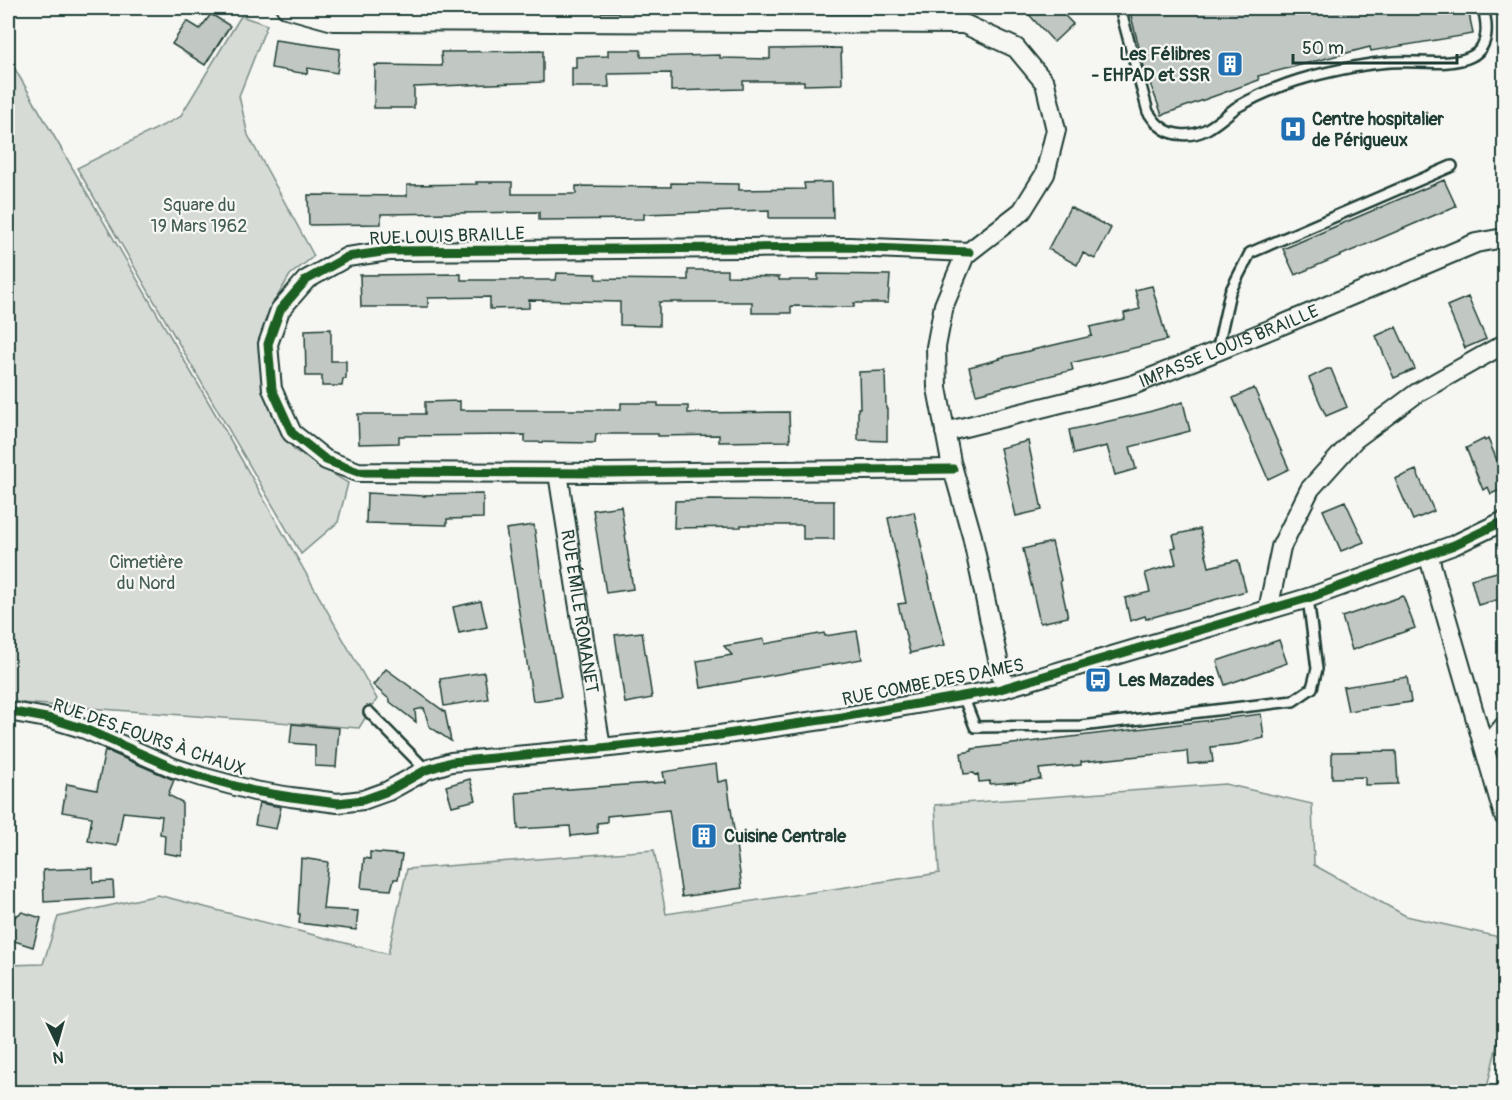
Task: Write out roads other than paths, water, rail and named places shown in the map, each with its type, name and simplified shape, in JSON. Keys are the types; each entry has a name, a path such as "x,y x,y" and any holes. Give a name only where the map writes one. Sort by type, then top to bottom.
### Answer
{"street":[{"path":"286,8 333,21 964,24 1016,48 1046,83 1056,130 1051,152 1045,174 1022,211 965,255 944,305 936,347 937,387 945,432 972,536 1004,688"},
{"path":"652,22 672,8"},
{"name":"IMPASSE LOUIS BRAILLE","path":"945,432 1133,385 1476,243 1504,240"},
{"name":"RUE LOUIS BRAILLE","path":"953,469 358,472 326,460 292,433 272,389 268,344 280,310 306,280 347,257 389,251 849,248 969,252"},
{"path":"1268,610 1281,547 1310,489 1355,439 1417,393 1504,344"},
{"name":"RUE ÉMILE ROMANET","path":"558,472 602,748"},
{"name":"RUE COMBE DES DAMES","path":"451,762 713,736 842,717 1004,688 1308,598 1454,545 1504,521"},
{"path":"1428,554 1504,816"},
{"name":"RUE DES FOURS À CHAUX","path":"8,711 52,719 85,729 174,768 202,777 291,798 338,802 363,800 388,791 426,770 451,762"},
{"path":"1485,749 1504,726"}],"lane":[{"path":"1119,8 1148,112 1158,125 1167,131 1182,134 1195,134 1208,129 1235,108 1271,89 1299,80 1354,66 1392,62 1441,64 1471,56 1482,48 1486,36 1487,23 1483,8"},
{"path":"1217,351 1230,292 1250,253 1452,166"},
{"path":"963,696 975,727 1081,726 1293,701 1312,688 1317,669 1308,598"},
{"path":"369,712 426,770"}],"place":[{"name":"Les Félibres - EHPAD et SSR","path":"1230,64"},
{"name":"Centre hospitalier de Périgueux","path":"1293,129"},
{"name":"Les Mazades","path":"1098,680"},
{"name":"Cuisine Centrale","path":"704,836"}],"park label":[{"name":"Square du 19 Mars 1962","path":"199,215"},
{"name":"Cimetière du Nord","path":"146,572"}]}
